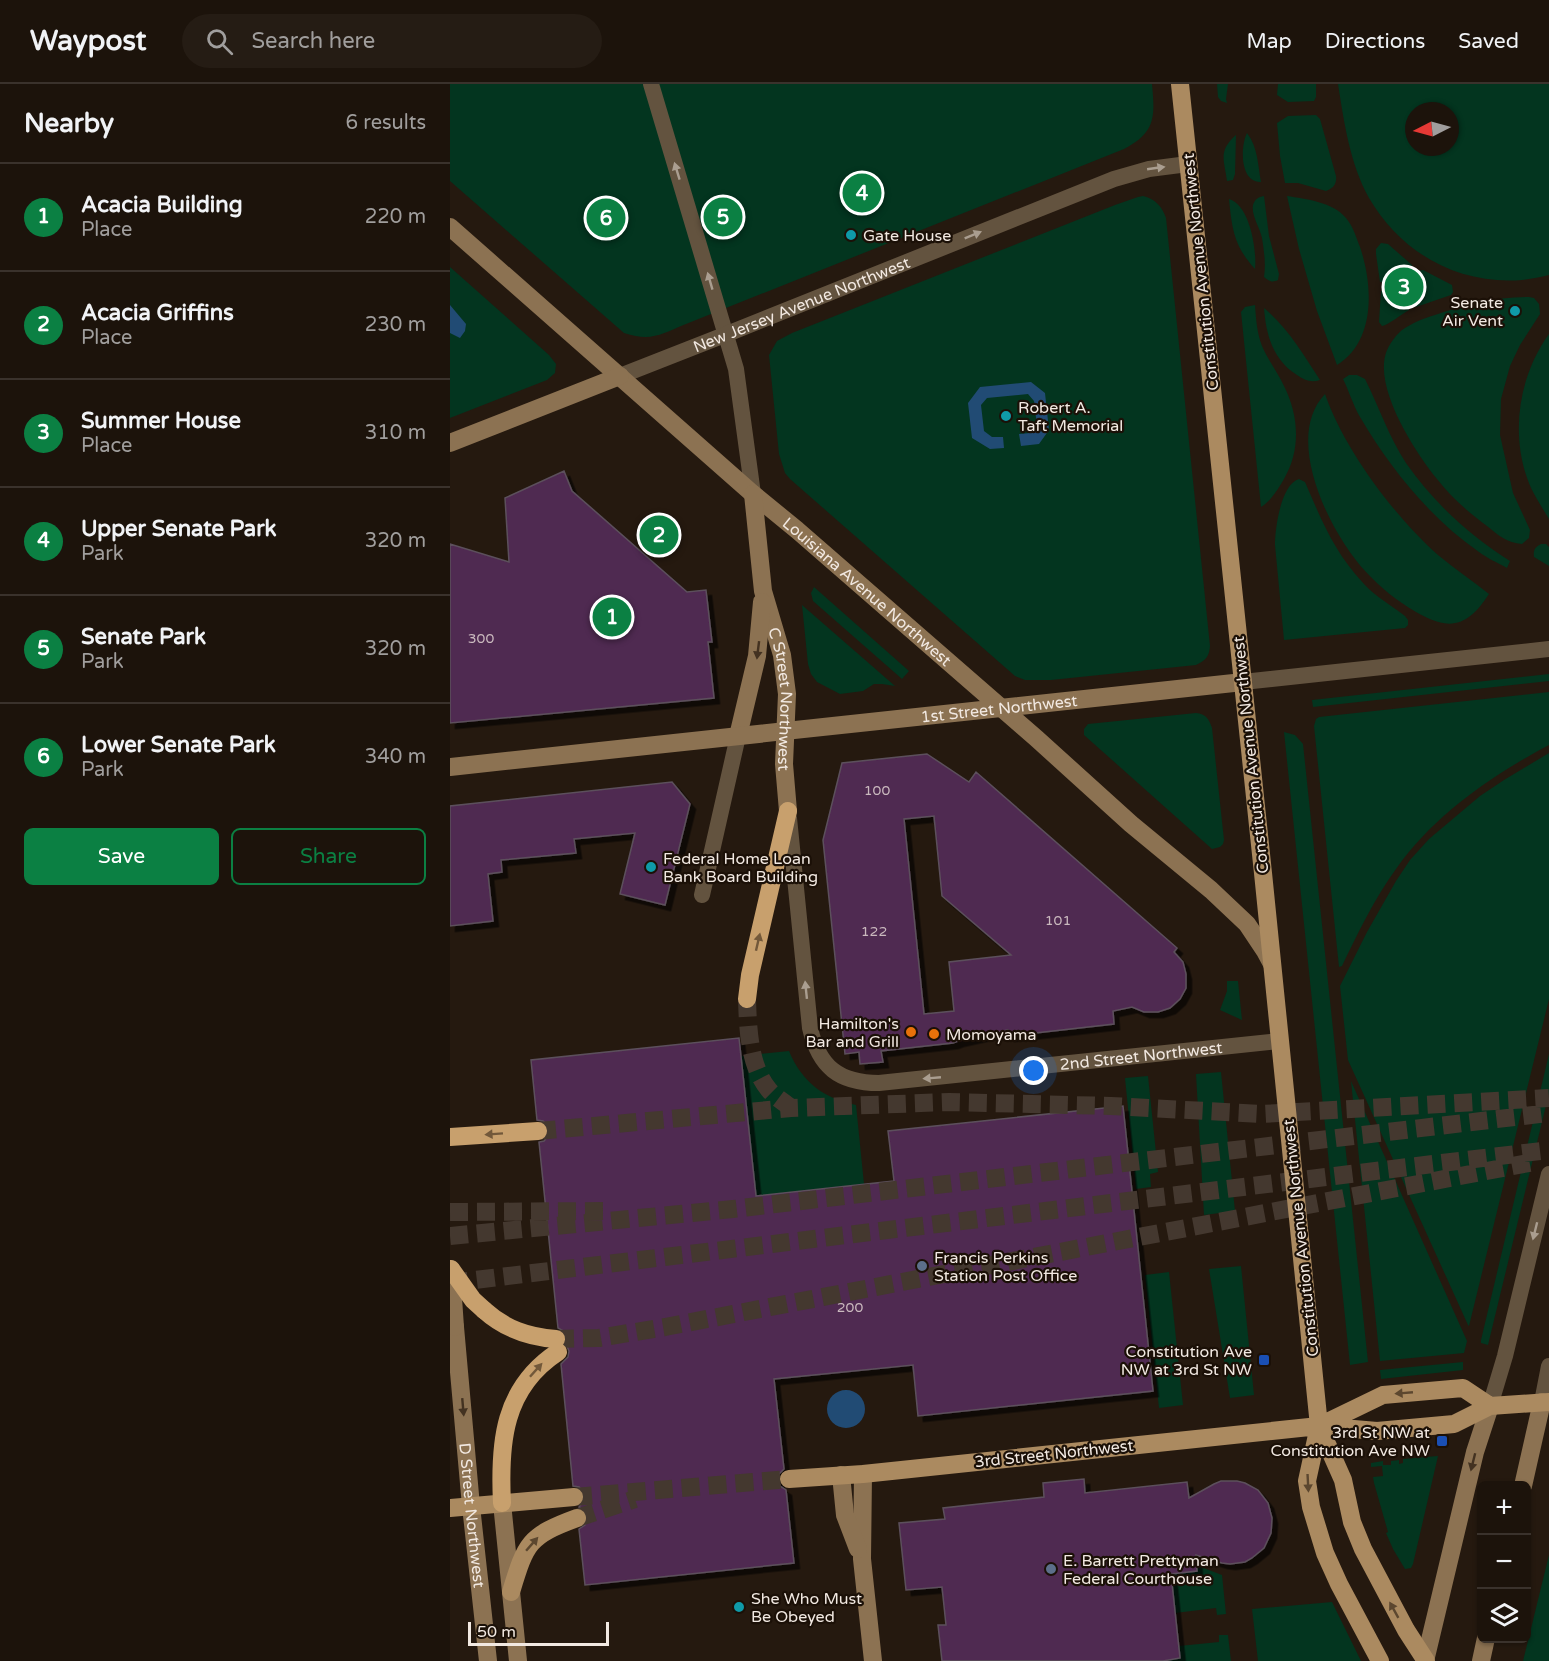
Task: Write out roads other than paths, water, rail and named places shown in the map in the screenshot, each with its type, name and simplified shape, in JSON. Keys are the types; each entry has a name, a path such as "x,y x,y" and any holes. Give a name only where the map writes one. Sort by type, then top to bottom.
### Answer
{"highway":[{"path":"747,999 750,975 788,811"},
{"path":"450,1137 538,1131"},
{"path":"451,1269 473,1300 501,1323 523,1334 557,1346 534,1371 517,1397 510,1414 501,1449 502,1503"}],"main road":[{"name":"Constitution Avenue Northwest","path":"1180,84 1319,1426 1343,1480 1352,1522 1363,1550 1401,1622 1425,1661"},
{"name":"3rd Street Northwest","path":"1319,1426 1383,1395 1463,1388 1490,1406"},
{"name":"3rd Street Northwest","path":"789,1479 863,1474 1319,1426 1377,1431 1454,1424 1490,1406 1546,1402"},
{"name":"Constitution Avenue Northwest","path":"1319,1426 1307,1481 1311,1507 1325,1553 1380,1661"},
{"path":"450,1508 574,1497"},
{"path":"511,1592 524,1553 531,1543 546,1531 577,1518"}],"street":[{"name":"C Street Northwest","path":"651,84 736,369 763,591 782,655 787,694 784,764 810,1028 816,1049 827,1065"},
{"name":"New Jersey Avenue Northwest","path":"450,443 1114,179 1149,169 1188,164"},
{"name":"Louisiana Avenue Northwest","path":"450,227 1131,824 1237,914 1256,935 1272,966"},
{"path":"702,895 757,656 763,591"},
{"name":"1st Street Northwest","path":"450,767 1549,649"},
{"name":"2nd Street Northwest","path":"827,1065 843,1077 854,1081 879,1083 1279,1041"},
{"path":"1425,1661 1475,1452 1505,1356 1549,1174"},
{"name":"D Street Northwest","path":"450,1263 471,1506 488,1661"},
{"path":"1524,1481 1546,1402 1549,1366"},
{"path":"863,1474 862,1559 873,1661"},
{"path":"841,1475 845,1515 862,1559"},
{"path":"502,1503 518,1661"},
{"path":"1481,1661 1485,1643"}],"water":[{"path":"450,305 466,324 465,331 460,338 450,333"},
{"path":"1031,382 1045,393 1049,430 1039,444 1021,446 1019,434 1030,433 1037,426 1034,401 1028,394 987,398 981,405 984,431 992,437 1003,437 1004,448 990,449 972,438 968,403 980,387"},
{"path":"846,1390 859,1396 865,1409 859,1422 846,1428 833,1422 827,1409 833,1396"}],"tunnel":[{"path":"747,999 751,1047 757,1070 769,1090 791,1108"},
{"path":"538,1131 791,1108 949,1102 1111,1106 1263,1114 1549,1098"},
{"path":"450,1236 733,1209 1549,1113"},
{"path":"450,1283 1549,1150"},
{"path":"556,1339 599,1338 665,1327 1534,1162"},
{"path":"450,1212 605,1211"},
{"path":"574,1497 789,1479"},
{"path":"577,1518 635,1499"}],"place":[{"name":"Upper Senate Park","path":"862,193"},
{"name":"Senate Park","path":"723,217"},
{"name":"Lower Senate Park","path":"606,218"},
{"name":"Gate House","path":"851,235"},
{"name":"Summer House","path":"1404,287"},
{"name":"Senate Air Vent","path":"1515,311"},
{"name":"Robert A. Taft Memorial","path":"1006,416"},
{"name":"Acacia Griffins","path":"659,535"},
{"name":"Acacia Building","path":"612,617"},
{"name":"Federal Home Loan Bank Board Building","path":"651,867"},
{"name":"Hamilton's Bar and Grill","path":"911,1032"},
{"name":"Momoyama","path":"934,1034"},
{"name":"Francis Perkins Station Post Office","path":"922,1266"},
{"name":"Constitution Ave NW at 3rd St NW","path":"1264,1360"},
{"name":"3rd St NW at Constitution Ave NW","path":"1442,1441"},
{"name":"E. Barrett Prettyman Federal Courthouse","path":"1051,1569"},
{"name":"She Who Must Be Obeyed","path":"739,1607"}]}
